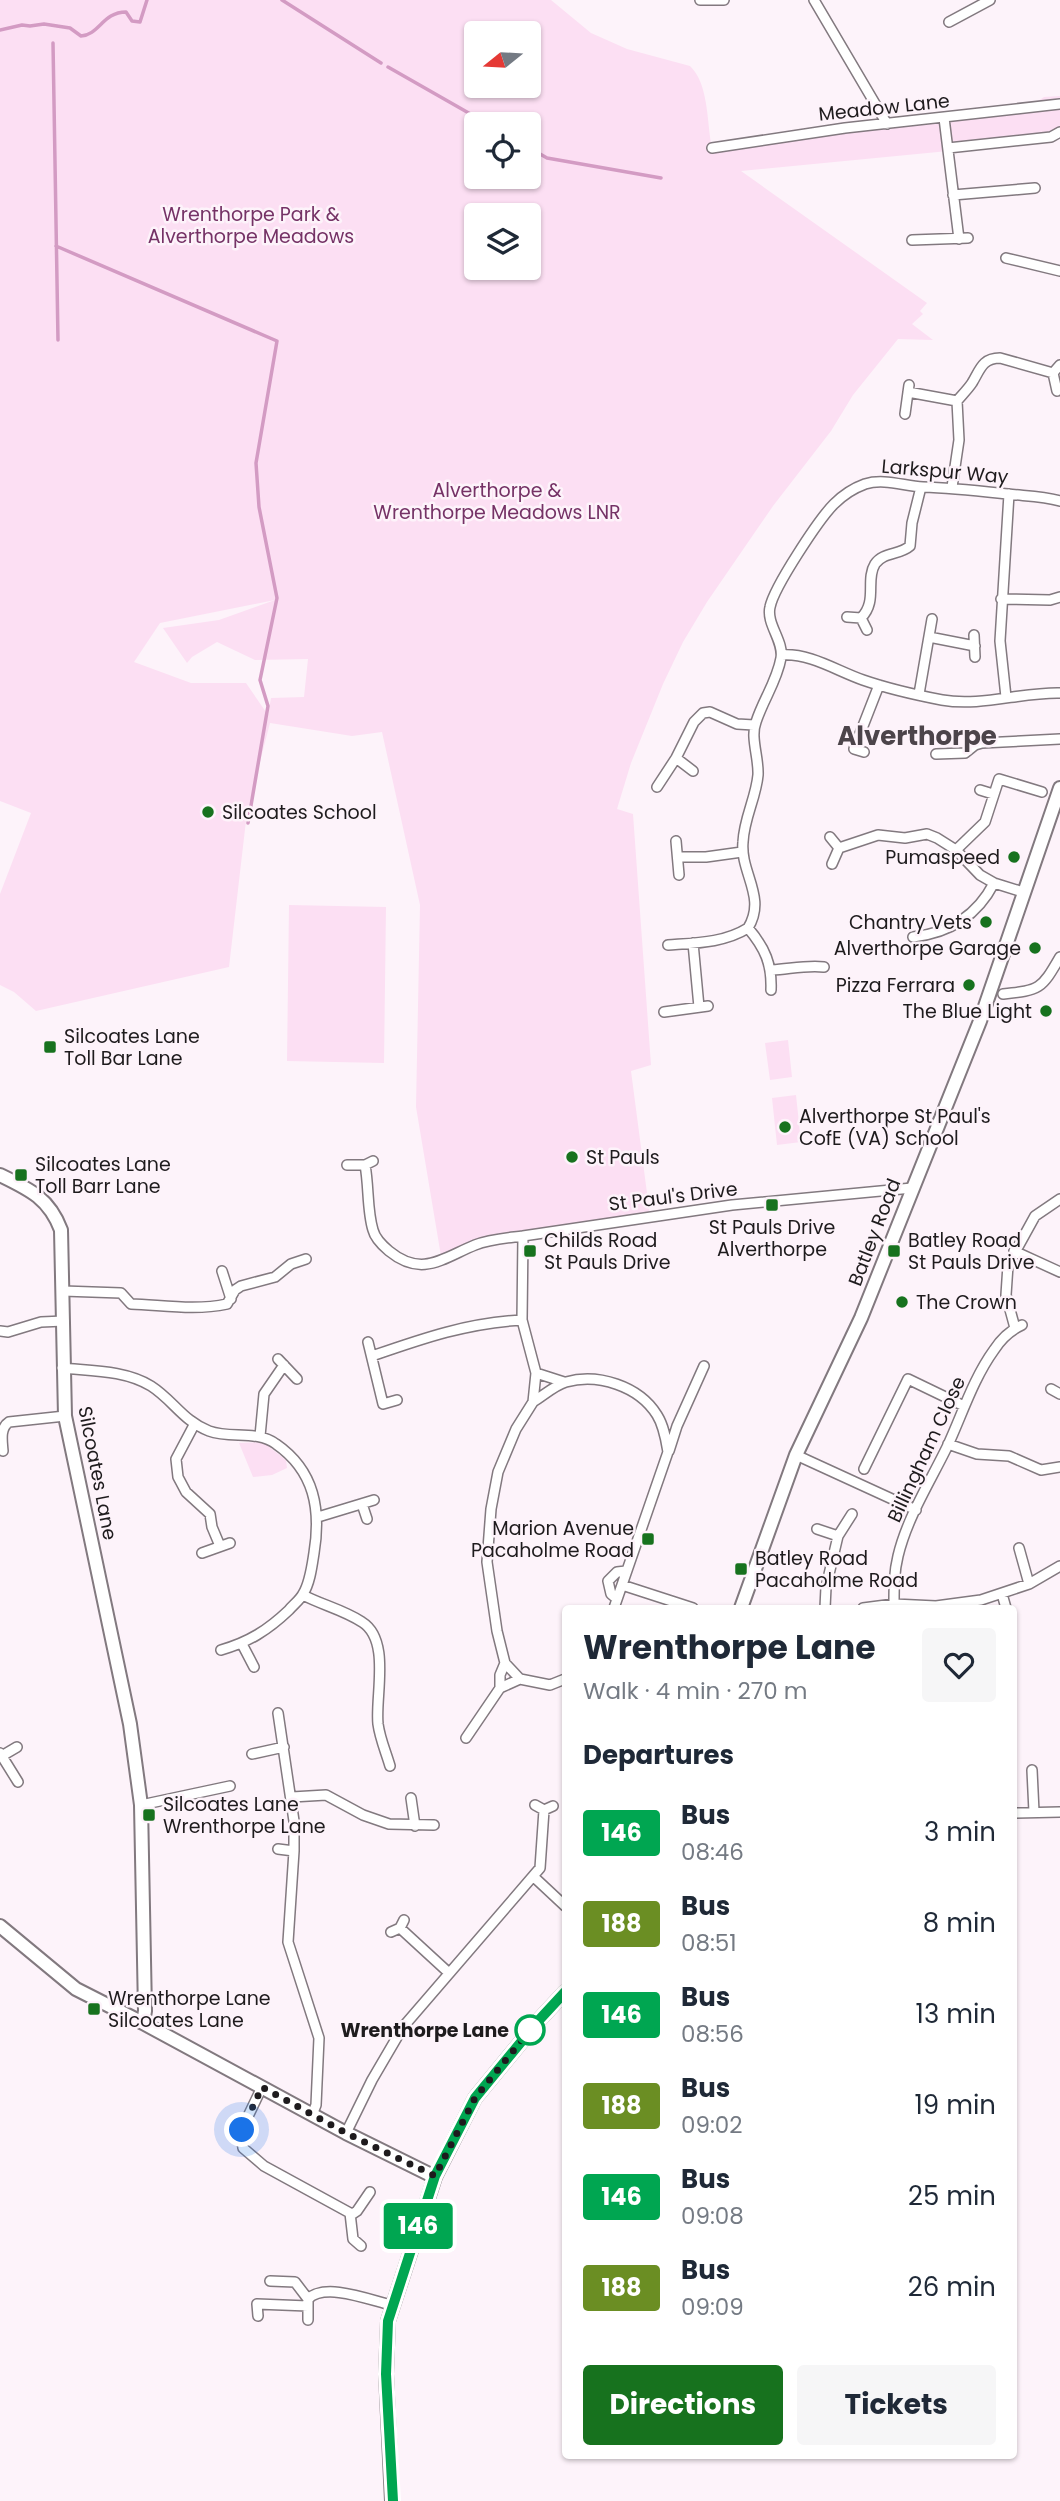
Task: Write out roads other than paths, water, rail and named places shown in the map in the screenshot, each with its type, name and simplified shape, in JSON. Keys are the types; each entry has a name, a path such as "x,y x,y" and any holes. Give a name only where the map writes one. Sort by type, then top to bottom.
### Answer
{"street":[{"path":"700,0 724,0"},
{"path":"814,0 887,124"},
{"path":"949,22 990,0"},
{"name":"Meadow Lane","path":"712,148 1059,102"},
{"path":"912,240 964,239 953,195 944,118"},
{"path":"947,148 1051,137 1060,132"},
{"path":"953,195 1036,188"},
{"path":"1006,258 1060,271"},
{"path":"952,487 959,440 957,401 982,364 994,358 1053,373"},
{"path":"1053,373 1060,365"},
{"path":"1053,373 1057,391"},
{"path":"905,414 908,388 957,401"},
{"name":"Larkspur Way","path":"782,655 769,614 779,584 833,505 854,489 881,481 1060,501"},
{"path":"847,617 861,618 867,612 875,563 910,546 920,487"},
{"path":"1006,697 1000,641 1009,494"},
{"path":"1002,598 1050,600 1060,597"},
{"path":"861,618 867,630"},
{"path":"919,694 932,619"},
{"path":"974,635 975,657"},
{"path":"929,637 975,646"},
{"path":"668,945 730,937 748,928 754,918 755,891 742,852 745,825 759,772 754,725 774,682 782,655 799,655 879,685 961,702 1060,693"},
{"path":"864,752 854,749 879,685"},
{"path":"657,787 676,758 694,722 703,713 719,714 727,721 737,724 754,725"},
{"path":"936,754 965,753 982,743 1060,739"},
{"path":"676,758 693,771"},
{"path":"956,850 985,822 999,779 1042,792"},
{"name":"Batley Road","path":"742,1605 796,1455 861,1318 986,1004 1060,788"},
{"path":"980,790 993,794"},
{"path":"832,864 839,848 878,835 905,838 927,834 956,850 980,875 994,883 1023,892"},
{"path":"830,836 839,848"},
{"path":"676,841 679,876"},
{"path":"678,857 706,857 742,852"},
{"path":"913,937 934,935 967,917 987,897 994,883"},
{"path":"748,928 765,951 772,970 771,990"},
{"path":"664,1012 704,1007 693,943"},
{"path":"1003,994 1030,991 1041,986 1060,957"},
{"path":"772,970 807,965 824,967"},
{"name":"St Paul's Drive","path":"347,1165 369,1163 373,1230 379,1241 402,1260 429,1265 442,1262 476,1245 523,1236 732,1205 912,1188"},
{"name":"Silcoates Lane","path":"0,1175 39,1196 55,1216 62,1241 62,1368 65,1416 130,1724 141,1805 145,1984 143,2023"},
{"path":"1060,1215 1057,1202 1035,1216 1014,1251 1060,1272"},
{"path":"523,1236 522,1320 536,1373 533,1402"},
{"name":"Billingham Close","path":"894,1604 893,1578 898,1553 916,1510 964,1406 994,1350 1019,1327 1006,1295 1008,1265 1014,1251"},
{"path":"230,1304 235,1290 241,1286 275,1276 291,1264 306,1259"},
{"path":"222,1271 230,1304"},
{"path":"63,1291 121,1293 131,1304 203,1308 230,1304"},
{"path":"372,1356 460,1327 522,1320"},
{"path":"0,1331 8,1332 41,1322 64,1321"},
{"path":"368,1342 383,1404 397,1399"},
{"path":"260,1436 264,1394 281,1362 298,1380"},
{"path":"615,1604 677,1426 704,1366"},
{"path":"62,1368 134,1378 152,1387 194,1425 214,1433 260,1436 276,1443 299,1465 308,1480 318,1517 313,1563 303,1595 262,1634 221,1650"},
{"path":"536,1373 564,1382"},
{"path":"520,1679 505,1663 496,1631 487,1562 491,1508 498,1472 516,1429 533,1402 564,1382 593,1378 617,1384 639,1396 657,1415 668,1452"},
{"path":"864,1469 908,1379 964,1406"},
{"path":"3,1451 2,1431 4,1425 9,1422 65,1416"},
{"path":"194,1425 176,1459 178,1477 186,1492 210,1514 220,1546"},
{"path":"663,1428 677,1426"},
{"path":"948,1444 977,1454 1009,1456 1041,1470 1060,1467"},
{"path":"796,1455 916,1510"},
{"path":"318,1517 373,1500"},
{"path":"362,1504 367,1519"},
{"path":"825,1605 826,1587 838,1536 852,1514"},
{"path":"817,1529 838,1536"},
{"path":"202,1553 230,1542"},
{"path":"1019,1548 1029,1584"},
{"path":"944,1605 1002,1594 1029,1584 1060,1566"},
{"path":"615,1604 608,1581 617,1572 626,1571"},
{"path":"622,1585 684,1605"},
{"path":"1002,1594 1005,1605"},
{"path":"303,1595 364,1623 373,1633 377,1644 380,1678 377,1705 383,1726 381,1741 391,1761"},
{"path":"886,1605 915,1605"},
{"path":"242,1644 254,1667"},
{"path":"500,1688 500,1675 505,1663"},
{"path":"466,1738 500,1688 520,1679 550,1685 562,1680"},
{"path":"278,1713 292,1797 294,1851 288,1942 319,2038 317,2105 312,2115"},
{"path":"17,1746 1,1755 17,1782"},
{"path":"252,1754 284,1747"},
{"path":"1032,1770 1034,1812"},
{"path":"141,1805 230,1786"},
{"path":"292,1797 326,1795 379,1821 415,1826 434,1825"},
{"path":"411,1798 415,1826"},
{"path":"346,2133 372,2080 403,2027 535,1878 540,1868 544,1807"},
{"path":"1017,1813 1060,1812"},
{"path":"278,1849 294,1851"},
{"path":"535,1878 562,1903"},
{"path":"0,1926 76,1989 346,2133 435,2176"},
{"path":"398,1927 449,1973"},
{"path":"393,2501 386,2374 391,2305 435,2176 475,2098 562,1995"},
{"path":"262,2087 241,2132 243,2148 264,2166 351,2215"},
{"path":"351,2215 370,2192"},
{"path":"351,2215 353,2239 361,2246"},
{"path":"270,2281 295,2282 305,2303 308,2320"},
{"path":"258,2316 257,2304 305,2303 314,2293 320,2291 347,2294 391,2305"}],"waterway":[{"path":"0,30 44,24 70,28 81,36 87,35 118,13 126,12 132,21 140,22 147,0"},
{"path":"282,0 381,63"},
{"path":"53,43 58,340"},
{"path":"388,67 467,112"},
{"path":"541,155 547,158 661,178"},
{"path":"56,246 277,341 256,463 259,507 277,598 260,680 268,706 248,823"}],"place":[{"name":"Silcoates School","path":"208,812"},
{"name":"Pumaspeed","path":"1014,857"},
{"name":"Chantry Vets","path":"986,922"},
{"name":"Alverthorpe Garage","path":"1035,948"},
{"name":"Pizza Ferrara","path":"969,985"},
{"name":"The Blue Light","path":"1046,1011"},
{"name":"Silcoates Lane Toll Bar Lane","path":"50,1047"},
{"name":"Alverthorpe St Paul's CofE (VA) School","path":"785,1127"},
{"name":"St Pauls","path":"572,1157"},
{"name":"Silcoates Lane Toll Barr Lane","path":"21,1175"},
{"name":"St Pauls Drive Alverthorpe","path":"772,1205"},
{"name":"Childs Road St Pauls Drive","path":"530,1251"},
{"name":"Batley Road St Pauls Drive","path":"894,1251"},
{"name":"The Crown","path":"902,1302"},
{"name":"Marion Avenue Pacaholme Road","path":"648,1539"},
{"name":"Batley Road Pacaholme Road","path":"741,1569"},
{"name":"Silcoates Lane Wrenthorpe Lane","path":"149,1815"},
{"name":"Wrenthorpe Lane Silcoates Lane","path":"94,2009"},
{"name":"Wrenthorpe Lane","path":"530,2030"}],"district":[{"name":"Alverthorpe","path":"917,736"}],"park label":[{"name":"Wrenthorpe Park & Alverthorpe Meadows","path":"251,225"},
{"name":"Alverthorpe & Wrenthorpe Meadows LNR","path":"497,501"}]}
